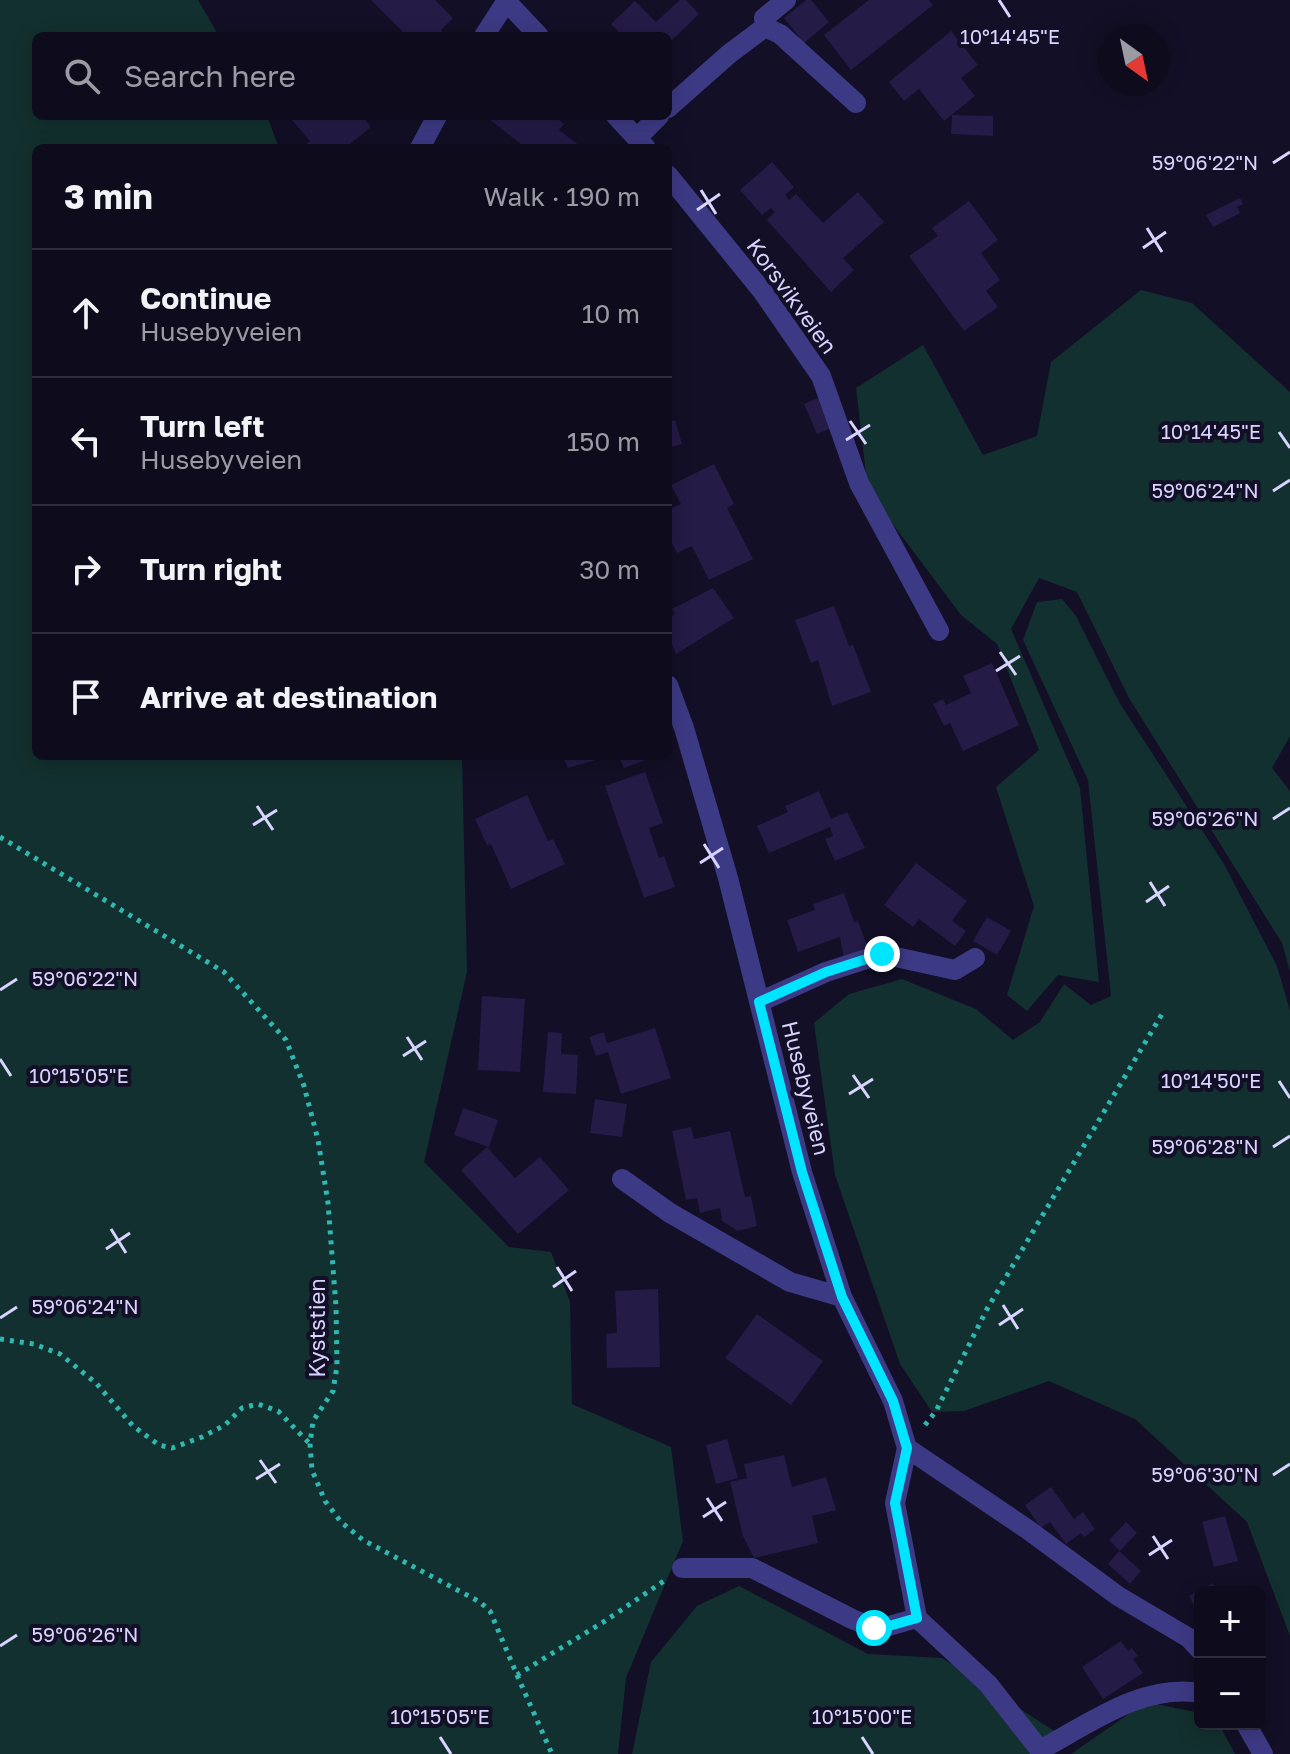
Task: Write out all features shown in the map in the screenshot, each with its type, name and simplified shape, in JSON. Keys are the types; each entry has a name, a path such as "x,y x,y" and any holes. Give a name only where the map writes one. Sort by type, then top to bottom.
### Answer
{"street":[{"path":"765,27 764,18 786,0"},
{"path":"486,32 505,1 535,32"},
{"path":"765,27 780,34 856,103"},
{"path":"672,104 765,27"},
{"path":"422,144 435,120"},
{"path":"620,120 641,143 656,120"},
{"name":"Korsvikveien","path":"672,180 763,292 821,376 859,483 939,631"},
{"name":"Husebyveien","path":"672,696 728,878 802,1172 842,1297 893,1401 907,1448 895,1503 917,1618"},
{"path":"759,1002 826,972 882,954 955,970 975,958"},
{"path":"622,1179 681,1220 790,1282 842,1297"},
{"path":"907,1448 1027,1529 1118,1596 1194,1643"},
{"path":"682,1568 752,1568 874,1628 917,1618 988,1684 1040,1750 1135,1699 1179,1689 1194,1692"},
{"path":"1249,1730 1263,1754"}],"path":[{"name":"Kyststien","path":"0,837 224,972 286,1040 304,1086 318,1140 328,1203 336,1307 337,1366 333,1391 313,1421 310,1444 312,1470 325,1501 341,1522 363,1540 480,1602 490,1611 552,1754"},
{"path":"907,1448 936,1411 987,1309 1162,1014"},
{"path":"0,1339 34,1344 60,1354 96,1383 133,1426 159,1445 172,1448 202,1437 225,1425 242,1408 258,1404 278,1411 310,1444"},
{"path":"517,1675 605,1621 682,1568"}],"green space":[{"path":"0,0 198,0 217,32 32,32 32,120 268,120 278,144 32,144 32,760 462,760 467,972 424,1162 509,1247 551,1252 570,1302 572,1404 671,1447 683,1541 626,1678 618,1754 0,1754"},
{"path":"1141,290 1192,303 1290,392 1290,736 1272,768 1290,791 1290,972 1282,943 1129,698 1077,592 1039,578 1011,629 1080,788 1099,982 1058,975 1027,1011 1007,995 1034,906 996,787 1039,750 997,644 961,615 868,491 856,388 923,345 983,455 1037,436 1051,362"},
{"path":"1062,599 1076,616 1119,702 1224,864 1277,966 1290,1011 1290,1636 1247,1522 1135,1419 1049,1381 964,1411 932,1412 900,1364 835,1175 814,1023 849,994 902,979 976,1009 1013,1040 1040,1022 1064,984 1091,1005 1111,996 1088,780 1023,640 1037,602"},
{"path":"739,1586 868,1654 942,1658 1065,1738 1043,1754 632,1754 651,1662 697,1606"},
{"path":"1146,1702 1194,1712 1194,1730 1222,1730 1235,1754 1071,1754"}],"building":[{"path":"371,0 435,0 453,18 441,30 443,32 403,32"},
{"path":"680,0 686,0 699,14 672,40 672,32 618,32 611,24 635,1 656,22"},
{"path":"806,0 811,0 829,22 804,43 784,18"},
{"path":"869,0 929,0 933,5 851,70 824,35"},
{"path":"951,31 978,65 961,78 975,96 944,121 919,89 904,101 889,82"},
{"path":"952,115 993,116 993,136 951,134"},
{"path":"292,120 365,120 371,127 350,144 306,144 310,141"},
{"path":"490,120 559,120 564,124 559,130 577,144 521,144"},
{"path":"772,162 794,187 785,195 789,200 796,194 823,223 858,192 884,222 843,258 854,270 831,292 767,220 775,212 771,208 762,215 740,190"},
{"path":"1240,198 1243,204 1237,207 1240,213 1213,227 1206,215"},
{"path":"969,201 998,240 981,253 1000,280 986,291 998,307 964,331 909,256 938,236 932,228"},
{"path":"820,397 833,427 817,434 804,404"},
{"path":"675,420 682,444 672,447 672,421"},
{"path":"714,464 734,504 727,508 753,559 709,580 692,546 677,553 672,543 672,508 681,504 672,485"},
{"path":"713,588 734,618 676,654 672,644 672,616 675,614 672,609"},
{"path":"834,606 871,692 832,706 818,660 811,663 795,620"},
{"path":"992,663 1019,725 963,751 950,723 944,726 933,704 943,699 946,705 971,693 963,676"},
{"path":"565,760 596,760 568,768"},
{"path":"621,760 646,760 624,768"},
{"path":"645,772 663,823 649,828 659,858 664,856 675,887 644,898 605,786"},
{"path":"819,791 831,819 847,812 865,848 835,861 825,839 833,836 830,827 769,853 757,826 788,812 785,806"},
{"path":"527,795 548,841 553,839 565,864 511,889 491,844 487,845 475,819"},
{"path":"916,863 967,901 952,921 966,931 955,946 919,919 913,927 884,905"},
{"path":"844,893 869,951 844,959 840,937 798,952 787,920 815,910 813,904"},
{"path":"987,917 1011,931 997,955 973,941"},
{"path":"482,996 525,999 520,1072 478,1070"},
{"path":"655,1028 671,1078 621,1094 608,1052 596,1056 589,1037 604,1032 607,1043"},
{"path":"548,1032 562,1033 561,1054 578,1055 576,1094 543,1092"},
{"path":"595,1099 627,1104 622,1137 590,1133"},
{"path":"463,1108 498,1120 489,1147 454,1135"},
{"path":"691,1127 694,1139 730,1131 745,1197 751,1196 757,1226 738,1231 722,1221 720,1208 700,1213 697,1198 686,1200 672,1131"},
{"path":"487,1147 515,1178 540,1157 569,1190 518,1234 461,1170"},
{"path":"658,1289 660,1367 607,1368 606,1334 617,1333 615,1291"},
{"path":"757,1314 823,1361 791,1405 725,1358"},
{"path":"727,1439 738,1478 716,1484 706,1445"},
{"path":"784,1455 792,1487 826,1477 836,1510 812,1516 818,1543 754,1558 743,1536 730,1482 747,1478 744,1464"},
{"path":"1051,1487 1074,1519 1083,1512 1095,1529 1084,1537 1081,1533 1066,1544 1050,1522 1041,1528 1025,1505"},
{"path":"1225,1516 1238,1561 1214,1567 1202,1522"},
{"path":"1126,1522 1137,1533 1120,1551 1109,1540"},
{"path":"1119,1551 1141,1571 1130,1584 1108,1564"},
{"path":"1121,1641 1128,1651 1132,1648 1138,1656 1133,1659 1143,1673 1103,1699 1082,1667"}],"route":[{"path":"874,1628 917,1618 895,1503 907,1448 893,1401 842,1297 802,1172 759,1002 826,972 882,954"}]}
